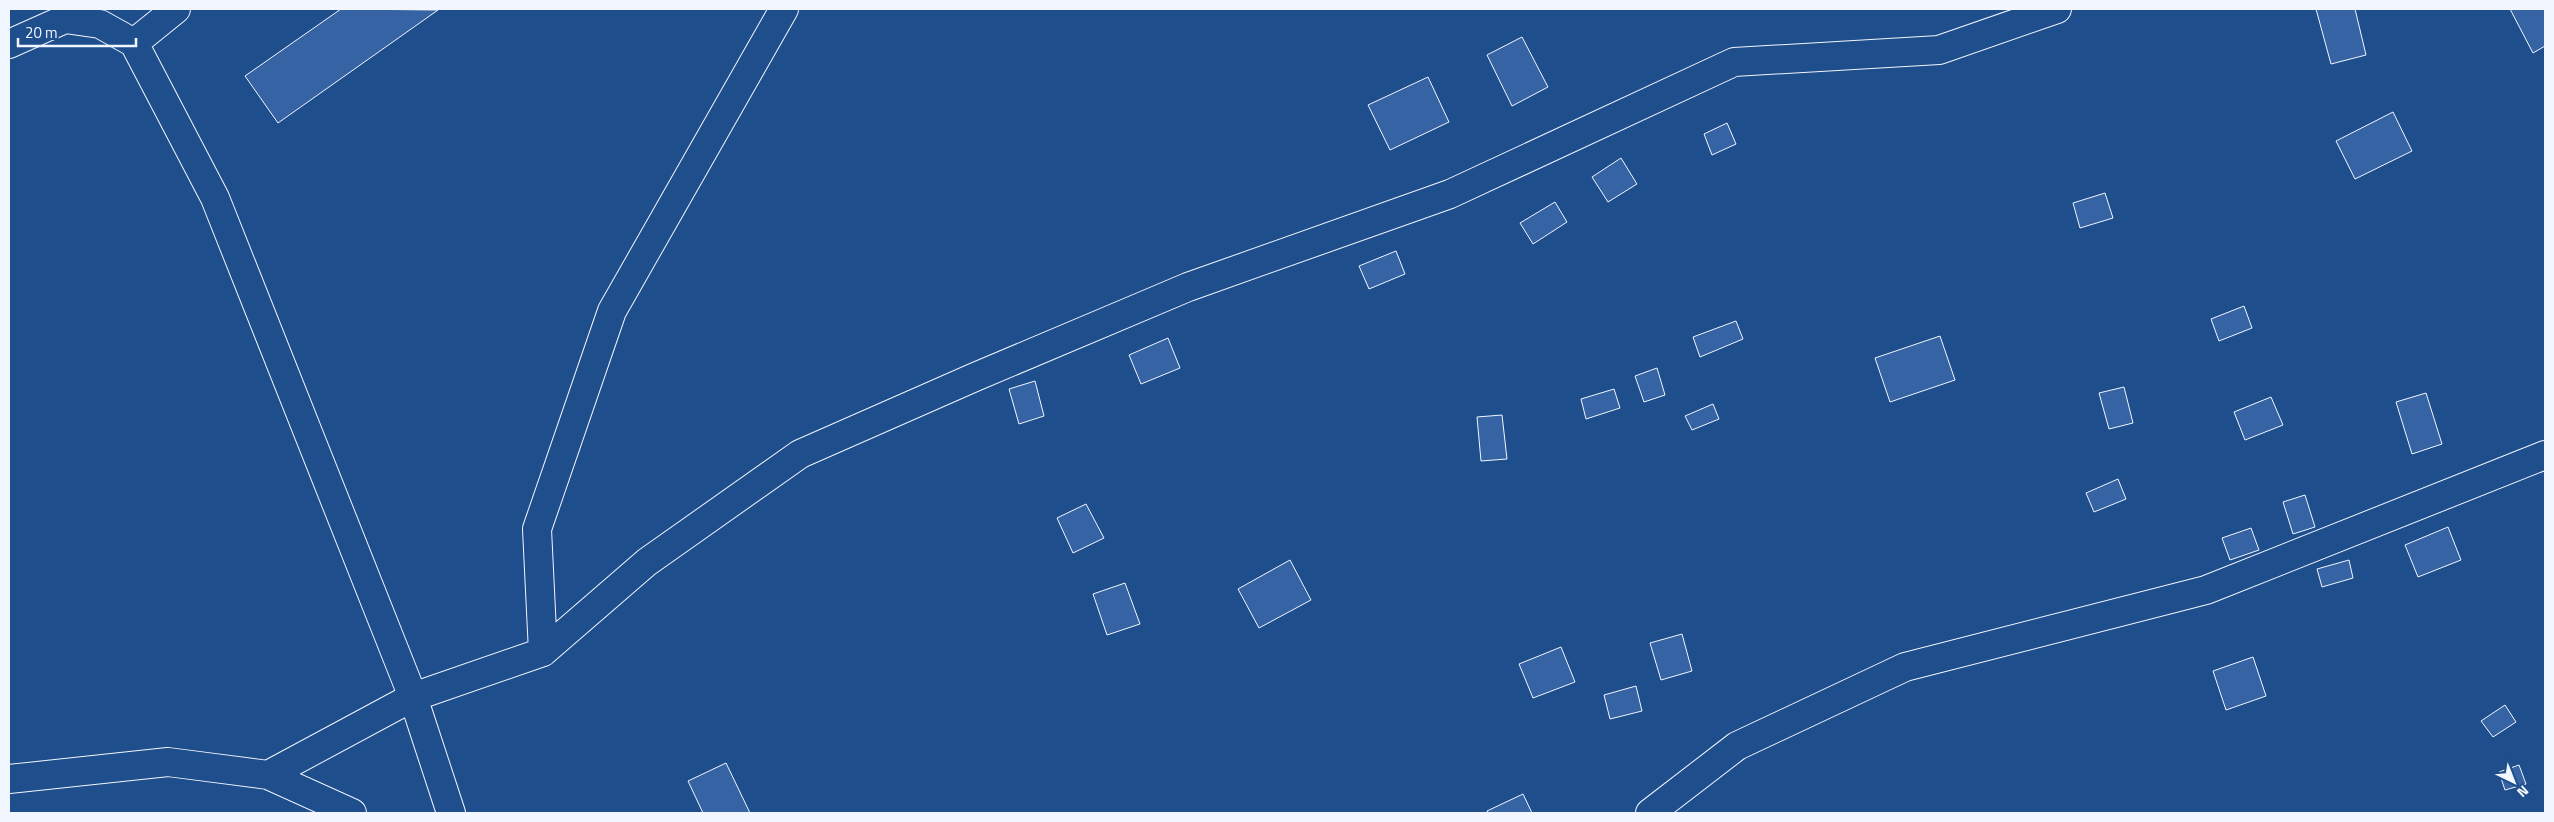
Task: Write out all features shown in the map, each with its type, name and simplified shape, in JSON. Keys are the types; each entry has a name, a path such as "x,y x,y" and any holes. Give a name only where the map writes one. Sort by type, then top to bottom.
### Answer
{"street":[{"path":"134,43 176,9"},
{"path":"543,652 537,529 612,311 784,9"},
{"path":"268,775 413,697 543,652 647,562 800,454 975,377 1188,287 1450,194 1734,62 1939,50 2058,9"},
{"path":"9,44 65,19 97,16 134,43 215,198 413,697 451,813"},
{"path":"1650,813 1737,746 1905,667 2206,590 2545,455"},
{"path":"9,779 168,762 268,775 352,813"}],"building":[{"path":"341,9 438,10 278,123 245,76"},
{"path":"2316,9 2355,9 2366,55 2331,64"},
{"path":"2510,9 2545,9 2545,46 2533,53"},
{"path":"1522,37 1548,87 1512,106 1487,55"},
{"path":"1428,77 1449,122 1390,150 1368,105"},
{"path":"2393,112 2412,151 2355,179 2336,141"},
{"path":"1727,123 1736,144 1712,155 1704,134"},
{"path":"1621,158 1637,184 1608,202 1592,177"},
{"path":"2105,193 2113,218 2080,228 2073,203"},
{"path":"1555,202 1567,222 1533,244 1520,223"},
{"path":"1396,251 1405,274 1369,289 1359,266"},
{"path":"2244,306 2252,328 2219,341 2211,319"},
{"path":"1736,321 1743,339 1700,357 1693,337"},
{"path":"1940,336 1955,380 1890,402 1875,358"},
{"path":"1168,338 1180,368 1141,384 1129,355"},
{"path":"1657,368 1665,395 1644,402 1635,376"},
{"path":"1035,381 1044,416 1019,424 1009,389"},
{"path":"2124,387 2133,423 2109,429 2099,393"},
{"path":"1614,389 1620,408 1586,419 1581,399"},
{"path":"2426,393 2442,444 2412,454 2396,402"},
{"path":"2271,397 2283,425 2245,440 2234,412"},
{"path":"1713,404 1719,419 1692,430 1685,416"},
{"path":"1502,415 1507,459 1481,461 1477,417"},
{"path":"2118,479 2126,499 2094,512 2086,493"},
{"path":"2305,495 2315,527 2293,534 2283,502"},
{"path":"1086,504 1104,538 1073,553 1057,518"},
{"path":"2448,527 2461,560 2418,577 2405,545"},
{"path":"2251,528 2259,550 2230,560 2222,538"},
{"path":"1290,560 1311,600 1259,628 1238,589"},
{"path":"2349,560 2353,578 2322,587 2317,569"},
{"path":"1125,583 1140,624 1107,635 1093,594"},
{"path":"1682,634 1692,671 1661,680 1650,643"},
{"path":"1561,647 1575,682 1533,698 1519,664"},
{"path":"2253,657 2266,696 2226,710 2213,671"},
{"path":"1636,686 1642,711 1610,719 1604,695"},
{"path":"2505,705 2516,722 2493,737 2481,721"},
{"path":"726,763 750,813 703,813 688,781"},
{"path":"2519,765 2526,784 2505,790 2499,772"},
{"path":"1523,794 1532,813 1488,813 1487,811"}]}
